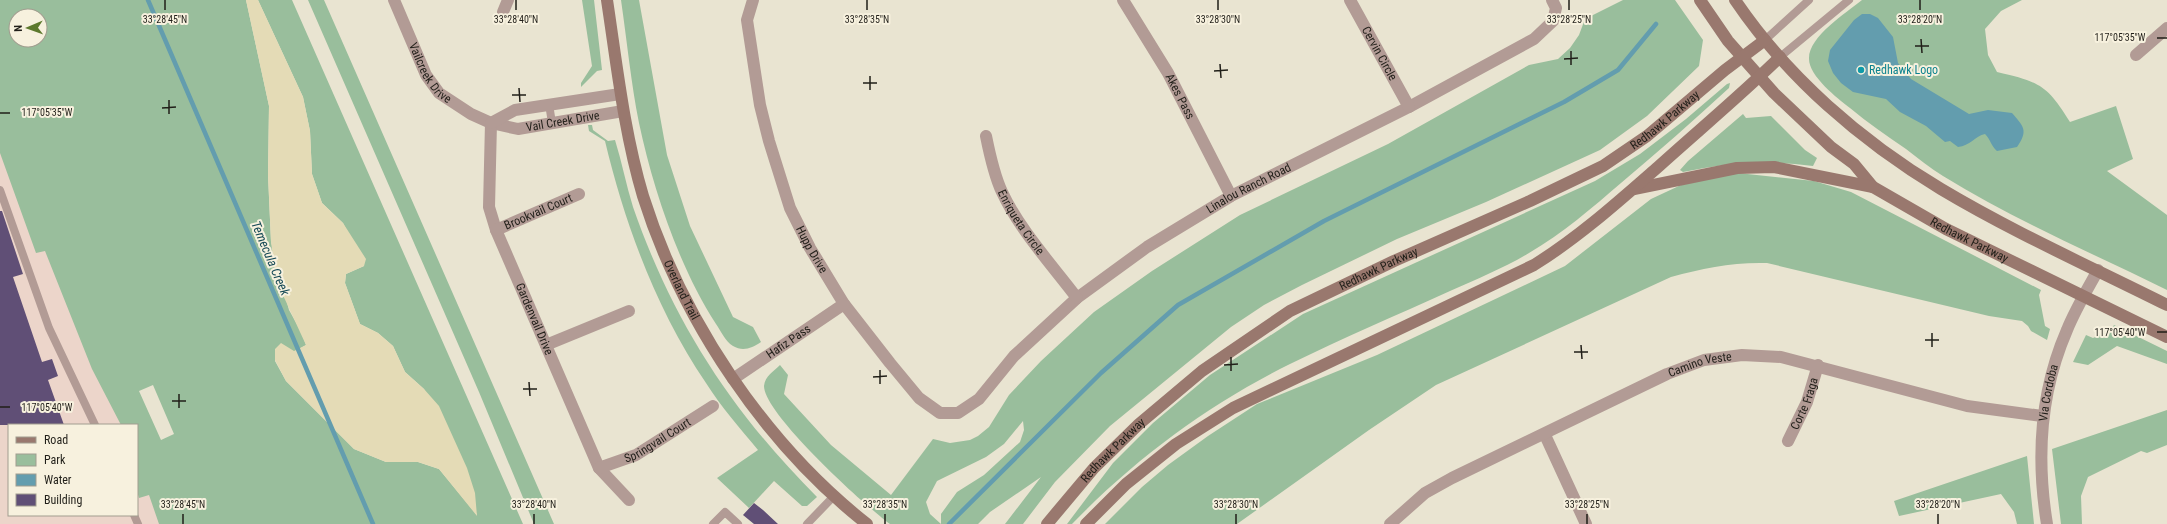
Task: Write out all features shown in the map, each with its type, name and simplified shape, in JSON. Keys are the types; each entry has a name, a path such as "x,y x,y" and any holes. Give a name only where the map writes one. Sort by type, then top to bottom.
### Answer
{"main road":[{"name":"Overland Trail","path":"607,0 623,111 643,195 658,238 688,304 733,379 777,436 834,496 867,524"},
{"path":"1700,0 1728,41 1742,57"},
{"path":"1735,0 1764,40 1795,74 1854,128 1902,164 1941,189 2167,305"},
{"name":"Redhawk Parkway","path":"1047,524 1094,468 1139,424 1202,371 1290,311 1394,261 1530,201 1603,166 1647,136 1764,40"},
{"name":"Redhawk Parkway","path":"1742,57 1760,77 1831,147 1854,164 1873,187 1946,229 2167,338"},
{"path":"1086,524 1126,484 1176,444 1233,408 1534,265 1564,246 1633,190 1760,77 1780,57"},
{"path":"1633,190 1737,168 1774,167 1873,187"}],"street":[{"name":"Vailcreek Drive","path":"394,0 426,75 439,93 471,114 491,122"},
{"path":"503,12 508,0"},
{"name":"Hupp Drive","path":"753,0 747,20 767,134 790,208 810,248 844,304 919,398 940,413 958,413"},
{"name":"Akes Pass","path":"1123,0 1168,74 1231,196"},
{"name":"Cervin Circle","path":"1350,0 1408,107"},
{"name":"Linalou Ranch Road","path":"958,413 978,399 1014,356 1077,298 1147,247 1231,196 1408,107 1534,39 1553,21 1556,8 1552,0"},
{"path":"2136,55 2167,28"},
{"name":"Vail Creek Drive","path":"491,122 515,110 620,94"},
{"name":"Vail Creek Drive","path":"491,122 518,129 623,111"},
{"name":"Gardenvail Drive","path":"491,122 489,207 496,230 599,468 628,500"},
{"name":"Enriqueta Circle","path":"986,136 991,161 1002,193 1020,222 1077,298"},
{"name":"Brookvail Court","path":"496,230 579,194"},
{"name":"Via Cordoba","path":"2047,524 2041,462 2042,416 2052,368 2066,330 2098,270"},
{"name":"Hafiz Pass","path":"733,379 844,304"},
{"path":"546,346 629,311"},
{"name":"Camino Veste","path":"1390,524 1425,493 1452,478 1545,435 1667,374 1704,360 1742,355 1781,357 1818,365 1967,406 2042,416"},
{"name":"Corte Fraga","path":"1788,442 1808,402 1818,365"},
{"name":"Springvail Court","path":"599,468 636,455 713,406"},
{"path":"1545,435 1586,524"}],"lane":[{"path":"1764,40 1809,0"},
{"path":"1780,57 1848,0"},
{"path":"549,104 552,123"},
{"path":"0,190 49,328 95,424"},
{"path":"807,524 834,496"},
{"path":"713,524 725,512 738,524"}],"shaded area":[{"path":"0,117 131,424 8,424 8,516 138,516 138,441 173,524 0,524"}],"green space":[{"path":"0,0 246,0 269,106 268,175 271,242 289,310 302,333 306,345 294,352 275,349 275,361 286,381 354,449 386,462 418,462 439,469 477,515 424,389 405,372 393,346 378,333 360,324 345,283 346,274 364,266 343,223 322,203 312,174 310,131 303,97 258,0 292,0 523,524 159,524 149,495 139,498 138,494 138,424 120,424 92,369 45,251 36,253 0,153","holes":["153,385 174,434 161,440 139,391"]},
{"path":"308,0 324,0 554,524 534,524 479,392"},
{"path":"582,0 594,0 602,70 597,71 581,87 581,83 592,66"},
{"path":"621,0 639,0 667,155 690,226 733,317 753,327 761,342 754,346 740,349 730,344 723,336 690,278 669,227 652,174 639,123 631,77"},
{"path":"1623,0 1675,0 1703,40 1699,66 1647,116 1600,150 1486,202 1397,239 1264,305 1231,327 1110,426 1055,482 1023,524 1005,524 1041,477 990,512 978,524 941,524 890,524 860,499 818,459 780,417 768,399 764,386 766,379 780,365 788,375 784,394 831,445 891,495 933,439 950,443 970,440 978,436 989,427 1009,395 1041,361 1094,312 1152,271 1240,215 1388,144 1529,65 1558,59 1570,48 1579,35 1585,19","holes":["1023,421 1024,430 1020,442 984,475 957,492 941,514 941,524 930,514 926,502 937,481 986,457 1004,444"]},
{"path":"1862,0 2022,0 2001,11 1985,29 1988,55 1997,72 2033,82 2041,87 2055,100 2070,122 2116,106 2133,159 2107,171 2167,215 2167,290 2025,222 1970,192 1933,170 1831,93 1810,66 1810,51 1821,34 1829,26"},
{"path":"1730,83 1729,88 1649,160 1577,220 1542,245 1490,273 1290,364 1230,397 1202,415 1147,455 1096,500 1072,524 1067,524 1113,463 1153,423 1210,375 1303,314 1595,181 1640,154"},
{"path":"1743,114 1746,118 1771,116 1805,150 1817,158 1813,166 1779,163 1748,163 1717,166 1683,172 1680,170 1688,161"},
{"path":"588,125 592,125 593,130 608,141 615,140 633,207 649,249 686,327 732,398 758,432 786,465 817,497 807,506 802,506 774,481 749,508 717,478 758,450 712,392 672,327 633,236 622,204 605,141 589,131"},
{"path":"1738,173 1814,181 1851,192 2041,290 2039,295 2045,326 2050,329 2047,340 2031,331 2022,321 1989,316 1767,263 1706,268 1671,277 1436,385 1369,430 1237,524 1105,524 1142,487 1168,465 1208,436 1257,404 1377,355 1565,266 1651,199 1681,185"},
{"path":"2114,325 2167,351 2167,364 2117,346 2088,365 2073,362 2086,335 2093,338 2111,330"},
{"path":"2167,410 2167,445 2147,453 2141,451 2088,477 2081,496 2082,524 2061,524 2052,449"},
{"path":"2027,456 2034,524 2017,524 2014,512 2001,494 1899,516 1894,501"}],"sand":[{"path":"246,0 258,0 303,97 310,131 312,174 322,203 343,223 366,259 364,266 346,274 345,283 360,324 378,333 393,346 405,372 424,389 439,406 467,468 475,493 477,516 439,469 418,462 386,462 354,449 286,381 275,360 275,349 281,343 294,351 306,345 276,280 271,242 268,175 269,106"}],"water":[{"path":"1862,14 1870,14 1878,18 1893,37 1898,63 1911,79 1969,114 1988,110 2012,113 2022,125 2024,132 2017,147 1997,151 1985,134 1966,145 1958,147 1950,141 1945,142 1926,126 1900,112 1886,99 1853,92 1841,83 1833,73 1828,61 1830,50 1854,20"}],"building":[{"path":"0,211 2,211 23,274 13,277 42,362 52,359 58,376 48,380 64,424 0,425"},
{"path":"754,503 778,524 754,524 743,515"}],"waterway":[{"name":"Temecula Creek","path":"148,0 373,524"},
{"path":"949,524 1101,373 1178,305 1324,221 1564,102 1618,70 1656,24"}],"place":[{"name":"Redhawk Logo","path":"1861,70"}]}
